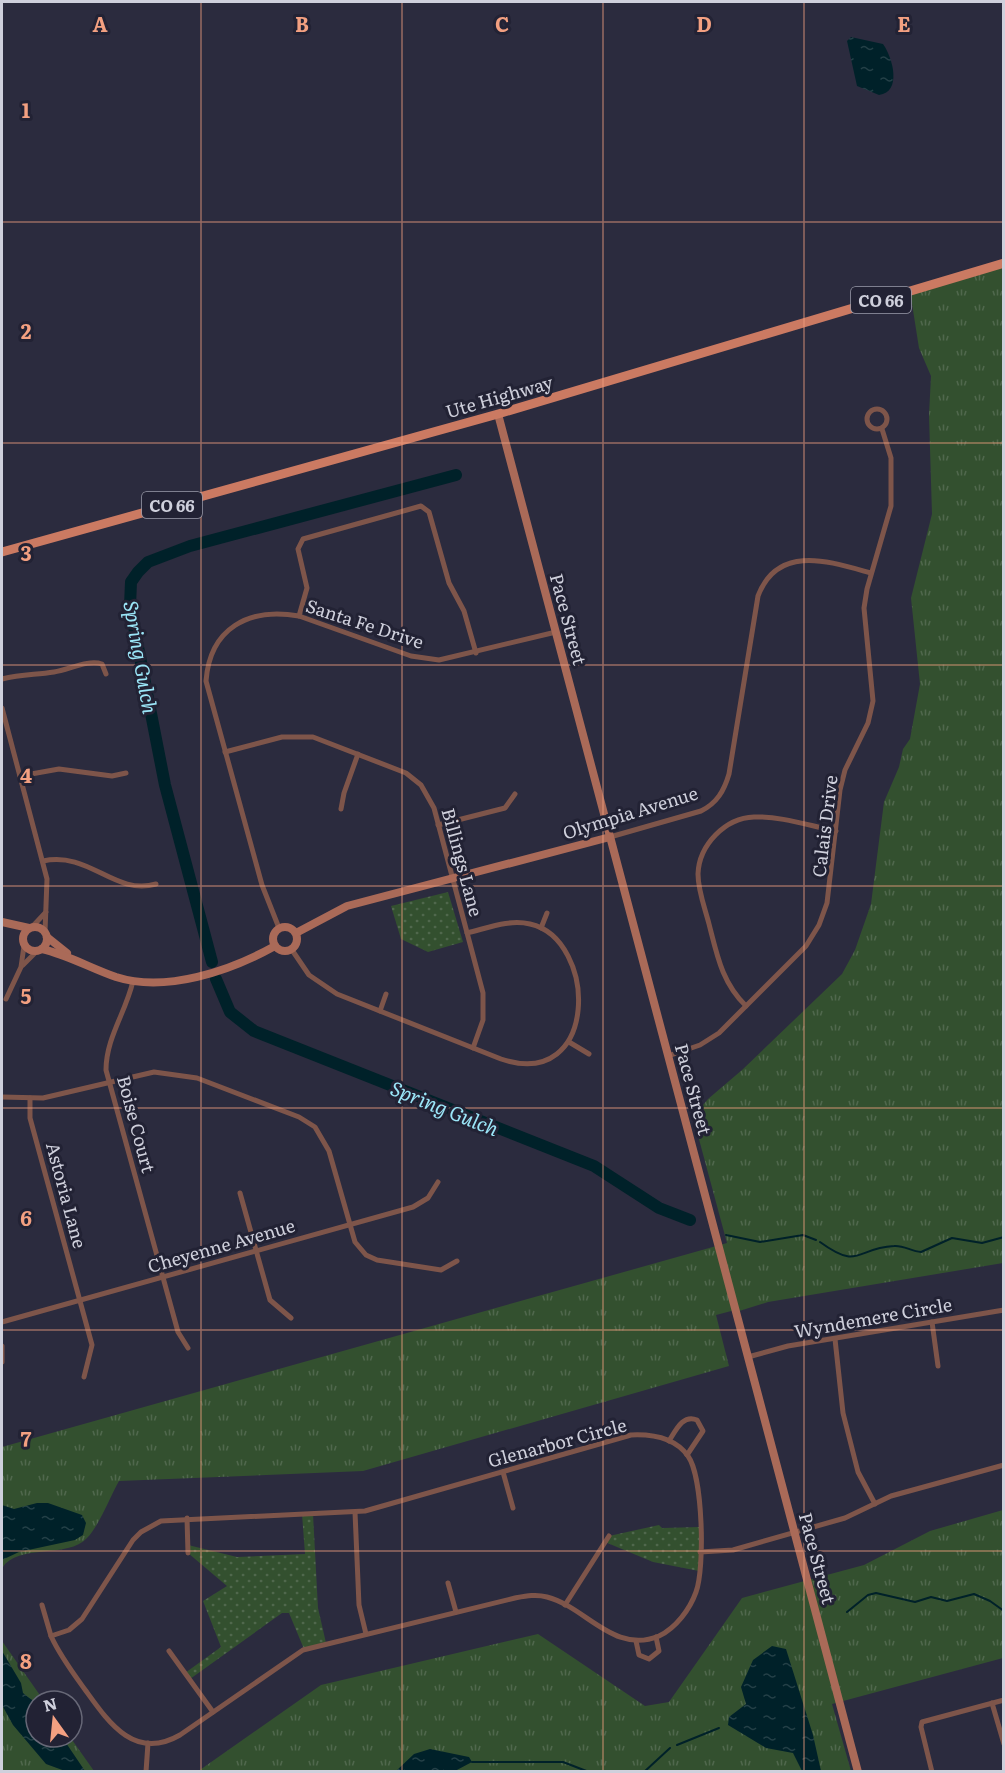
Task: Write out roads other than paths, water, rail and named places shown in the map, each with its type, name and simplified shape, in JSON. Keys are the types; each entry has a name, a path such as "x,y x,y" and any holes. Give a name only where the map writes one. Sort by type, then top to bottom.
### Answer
{"main road":[{"name":"Ute Highway","path":"2,552 498,414 1004,262"},
{"name":"Pace Street","path":"498,414 858,1772"},
{"name":"Olympia Avenue","path":"296,933 339,909 610,837"},
{"path":"2,923 30,950 40,950 75,959 112,976 133,981 160,983 180,980 235,965 275,946"},
{"path":"2,923 40,928 75,959"},
{"path":"24,943 24,933 31,928"},
{"path":"279,928 290,928 296,933 298,941 292,950 281,951 275,946 273,935 279,928"},
{"path":"40,950 46,935"}],"street":[{"name":"Calais Drive","path":"873,409 881,409 887,415 887,423 882,429 873,429 867,423 868,415 873,409"},
{"name":"Calais Drive","path":"668,1056 700,1045 719,1033 806,946 819,925 831,885 845,770 864,733 873,701 864,608 871,573 891,503 891,458 882,429"},
{"path":"299,616 307,588 298,549 303,539 421,506 429,512 449,583 464,611 476,653"},
{"name":"Olympia Avenue","path":"610,837 701,811 714,803 722,794 729,774 758,596 769,577 787,564 806,559 871,573"},
{"name":"Santa Fe Drive","path":"279,928 262,885 206,681 210,655 217,642 237,623 254,617 281,613 299,616 422,659 446,659 476,653 556,632"},
{"path":"2,679 27,673 54,672 94,662 102,664 106,674"},
{"path":"2,708 44,861 48,890 46,935"},
{"name":"Billings Lane","path":"225,752 282,737 303,736 398,768 415,779 429,796 438,825 484,1007 483,1020 473,1048"},
{"path":"341,809 344,793 358,754"},
{"path":"20,776 59,769 111,776 126,773"},
{"path":"438,825 505,808 515,794"},
{"path":"746,1006 732,991 721,971 700,893 699,866 705,848 722,829 749,818 765,818 836,831"},
{"path":"44,861 69,859 140,889 156,884"},
{"path":"31,928 47,911"},
{"path":"541,927 547,913"},
{"path":"292,950 309,975 322,986 510,1062 530,1063 553,1055 569,1042 579,1016 577,990 564,950 555,938 541,927 514,922 467,933"},
{"path":"6,999 21,967 24,943"},
{"path":"21,967 40,950"},
{"name":"Boise Court","path":"133,981 129,999 109,1043 106,1056 109,1082 177,1332 188,1348"},
{"path":"380,1011 386,994"},
{"path":"569,1042 589,1054"},
{"path":"2,1096 30,1098 56,1096 154,1072 186,1074 305,1120 318,1131 325,1142 349,1225 359,1249 377,1260 441,1270 457,1261"},
{"name":"Astoria Lane","path":"30,1098 30,1118 92,1345 84,1377"},
{"name":"Cheyenne Avenue","path":"2,1322 420,1205 428,1198 438,1182"},
{"path":"240,1193 270,1300 291,1318"},
{"name":"Wyndemere Circle","path":"747,1357 788,1346 1004,1310"},
{"path":"932,1322 938,1366"},
{"path":"835,1339 843,1413 858,1473 875,1504"},
{"path":"2,1346 2,1362"},
{"path":"42,1605 58,1653 112,1726 128,1738 148,1743 174,1739 303,1650 532,1595 549,1597 607,1632 636,1641 656,1637 675,1625 696,1594 700,1552 699,1486 687,1455 703,1431 698,1420 685,1419 669,1441"},
{"name":"Glenarbor Circle","path":"51,1636 69,1630 82,1619 127,1549 141,1532 161,1521 355,1512 376,1509 631,1436 652,1435 669,1441 687,1455"},
{"path":"700,1552 725,1551 845,1518 891,1496 1004,1465"},
{"path":"503,1472 513,1508"},
{"path":"355,1512 359,1605 366,1634"},
{"path":"187,1518 188,1553"},
{"path":"565,1605 609,1536"},
{"path":"448,1583 456,1612"},
{"path":"636,1641 639,1655 649,1659 659,1651 656,1637"},
{"path":"169,1650 213,1712"},
{"path":"932,1772 921,1724 1004,1700"},
{"path":"993,1703 1004,1744"},
{"path":"146,1772 148,1743"}],"water":[{"path":"851,37 883,44 887,50 892,65 893,81 886,93 879,95 857,86 847,41"},
{"path":"37,1503 48,1503 82,1515 86,1523 83,1535 75,1540 19,1552 2,1560 2,1505 14,1509"},
{"path":"772,1646 786,1649 813,1735 821,1771 802,1771 793,1753 766,1748 728,1725 729,1717 746,1704 741,1687 753,1660"},
{"path":"2,1651 21,1683 24,1694 24,1738 13,1725 2,1705"},
{"path":"33,1749 70,1749 85,1771 65,1771 46,1764"},
{"path":"430,1749 469,1757 472,1762 455,1771 396,1771 414,1754"}],"waterway":[{"name":"Spring Gulch","path":"212,962 165,785 130,606 131,582 148,562 190,546 456,475"},
{"name":"Spring Gulch","path":"216,979 230,1012 254,1031 594,1166 659,1208 690,1220"},
{"path":"726,1235 760,1242 803,1235 816,1240"},
{"path":"820,1242 833,1251 851,1257 894,1246 921,1252 952,1238 982,1243 1004,1237"},
{"path":"847,1612 868,1595 876,1593 915,1602 931,1597 947,1601 974,1594 1004,1611"},
{"path":"677,1745 719,1728"},
{"path":"644,1772 670,1748"},
{"path":"472,1762 563,1762 589,1772"}]}
